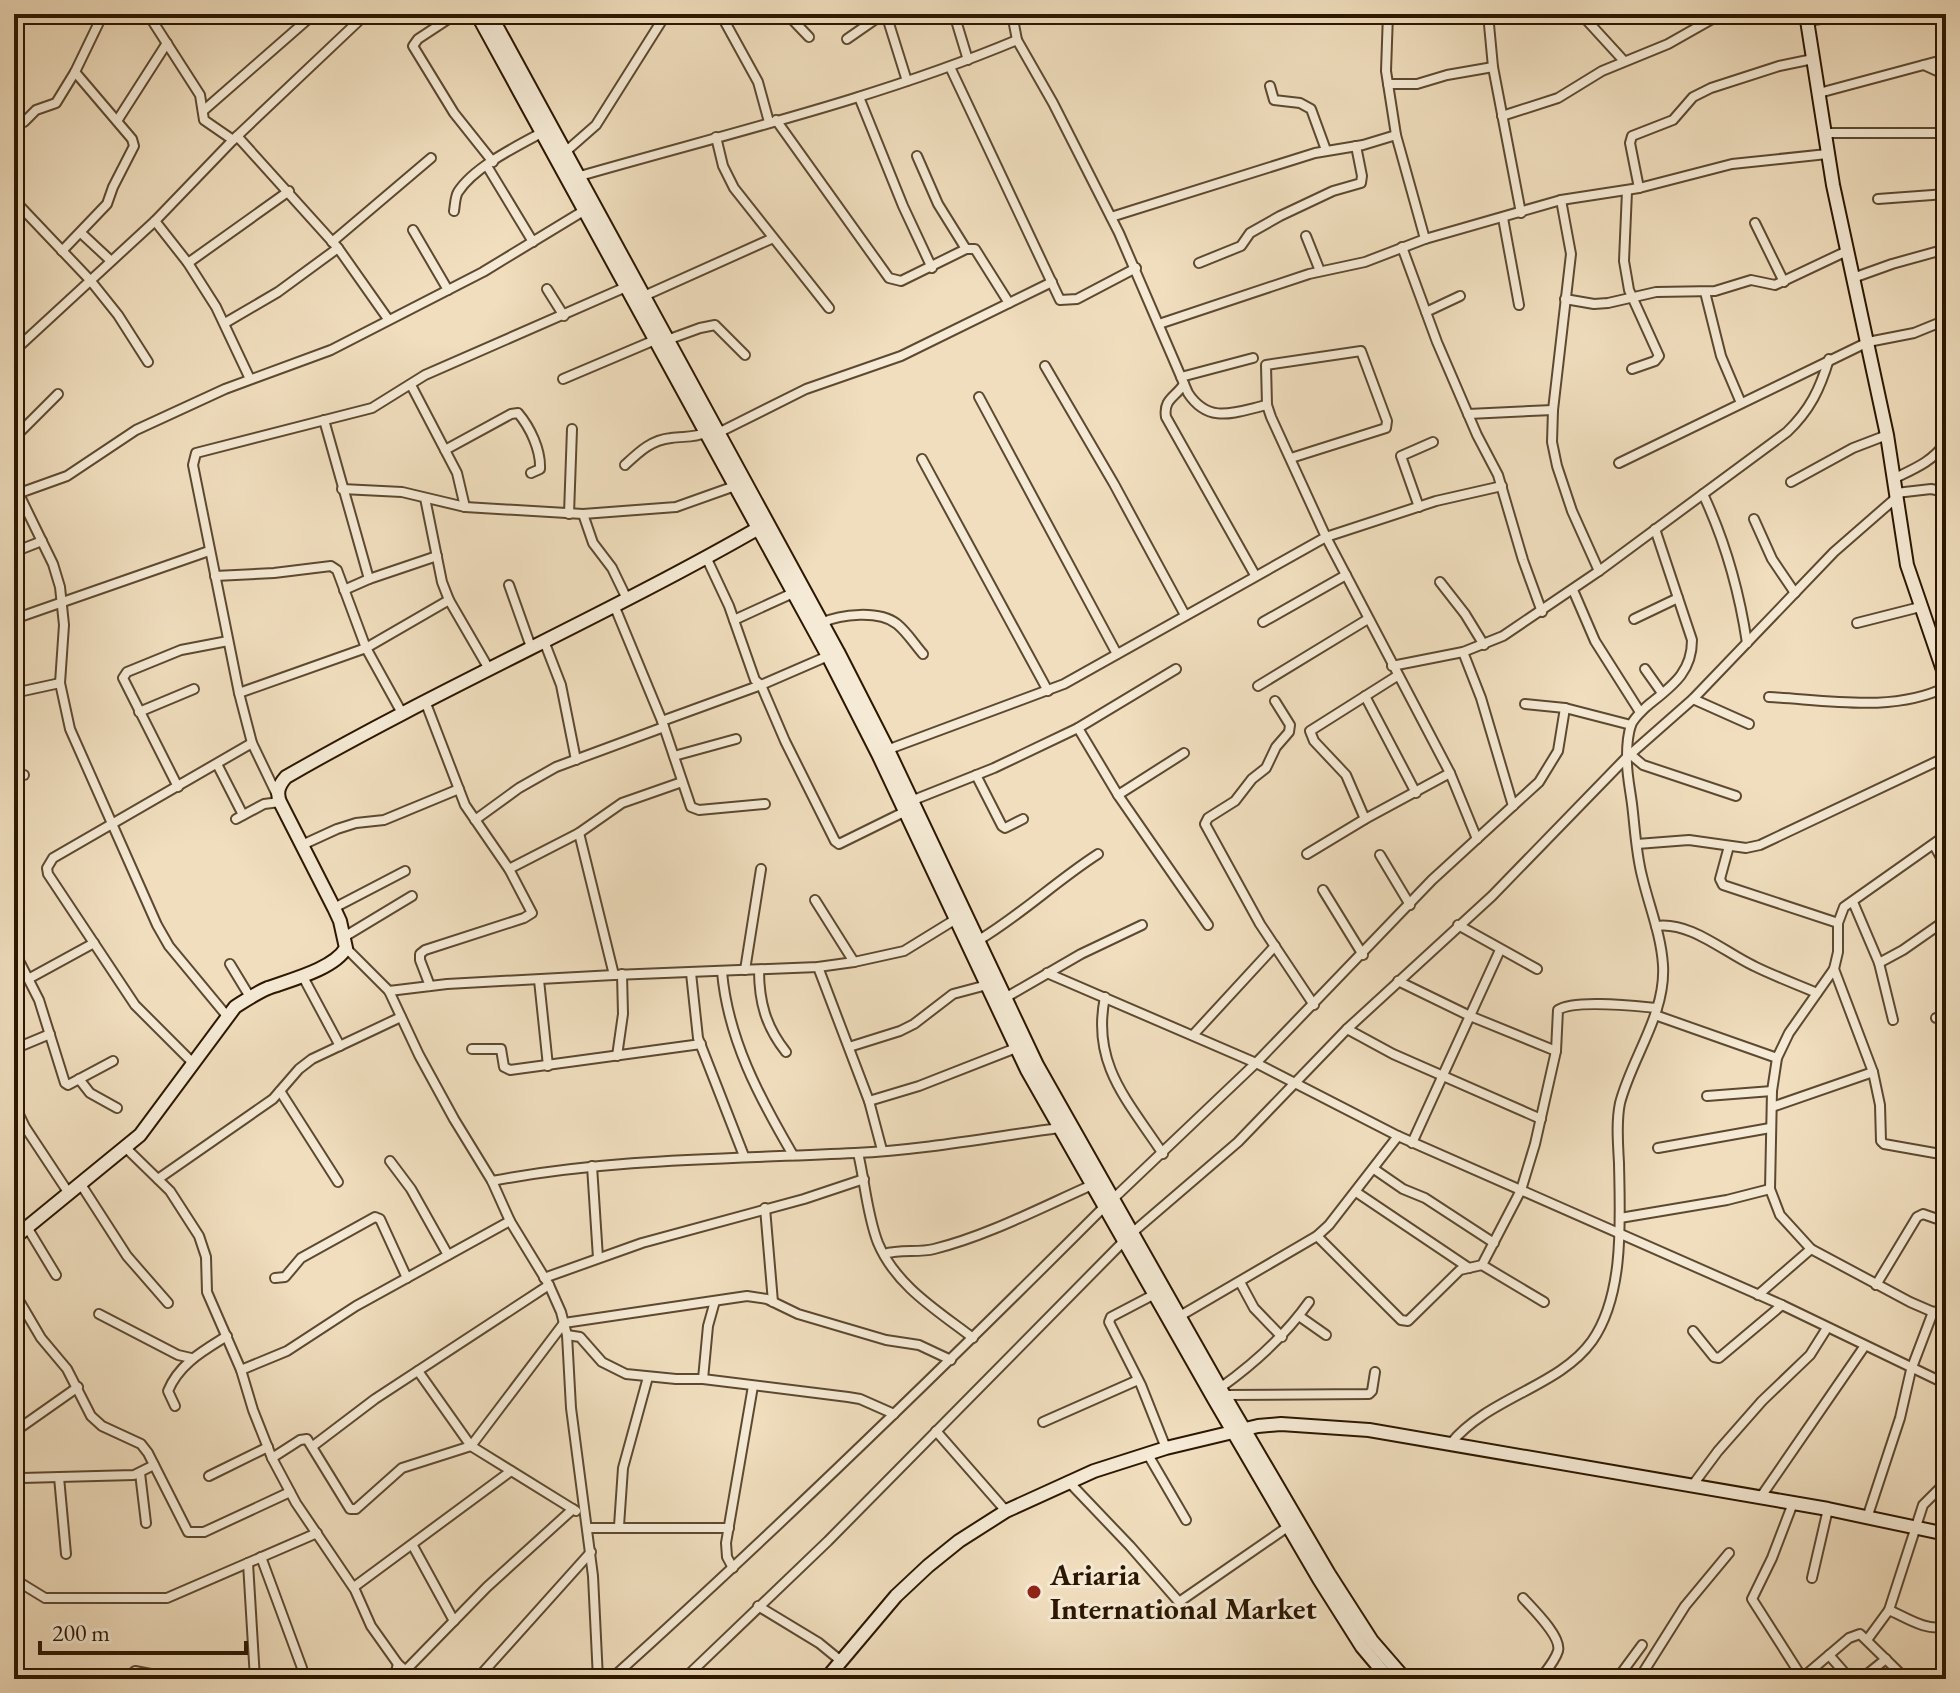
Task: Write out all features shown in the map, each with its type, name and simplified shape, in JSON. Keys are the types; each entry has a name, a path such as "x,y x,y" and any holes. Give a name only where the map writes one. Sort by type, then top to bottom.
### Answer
{"main road":[{"path":"477,14 543,132 580,176 644,296 661,340"},
{"path":"490,14 626,287 661,340 762,526 821,623 908,806 1016,1048 1092,1185 1108,1203"},
{"path":"1806,17 1827,154 1887,435 1907,565 1946,679"},
{"path":"711,433 735,486 762,526 793,593 883,752"},
{"path":"19,1230 127,1149 227,1016 250,997 336,960 345,942 334,908 278,799 280,784 286,777 402,713 627,599 762,526"},
{"path":"908,806 979,940 1037,1065 1108,1203 1180,1316 1222,1391 1239,1431 1289,1526 1362,1647 1389,1679"},
{"path":"1128,1237 1155,1294 1239,1431 1372,1641 1405,1679"},
{"path":"826,1679 896,1596 928,1566 959,1541 1006,1511 1067,1481 1147,1453 1281,1424 1369,1430 1451,1443 1828,1509 1946,1534"}],"street":[{"path":"24,122 36,110 56,103 103,14"},
{"path":"148,14 200,95 208,125 235,138 289,191 335,245 388,319"},
{"path":"14,351 155,221 235,138 366,14"},
{"path":"456,14 418,39 413,46 490,164 533,242"},
{"path":"562,155 596,125 666,14"},
{"path":"787,14 809,37"},
{"path":"847,39 884,14 907,81"},
{"path":"954,14 968,60"},
{"path":"1012,14 1017,40 1111,217 1136,268 1182,380 1196,405 1222,415 1267,405"},
{"path":"1388,14 1388,84 1396,135 1425,239"},
{"path":"1488,14 1493,67 1521,213"},
{"path":"1581,14 1624,61"},
{"path":"1502,116 1558,98 1624,61 1679,38 1721,14"},
{"path":"1806,17 1854,14"},
{"path":"203,111 307,20"},
{"path":"725,22 758,82 772,121 889,278 901,281 966,249 975,249 1009,303"},
{"path":"580,176 859,97 950,67 1017,40"},
{"path":"117,121 167,43"},
{"path":"1639,188 1630,143 1632,136 1673,120 1693,97 1711,88 1779,66 1813,59"},
{"path":"1819,93 1946,59"},
{"path":"1924,65 1946,75"},
{"path":"950,67 1060,300 1068,301 1136,268"},
{"path":"1388,84 1417,84 1493,67"},
{"path":"62,251 107,204 132,154 132,139 75,72"},
{"path":"1270,86 1274,100 1300,103 1311,109 1326,150"},
{"path":"859,97 932,268"},
{"path":"454,211 458,192 490,164 543,132"},
{"path":"1824,133 1946,133"},
{"path":"1111,217 1326,150 1396,135"},
{"path":"716,137 727,178 771,239 829,308"},
{"path":"1199,263 1241,246 1250,233 1280,216 1328,193 1361,183 1356,146"},
{"path":"1159,324 1320,271 1365,262 1425,239 1561,200 1627,191 1732,164 1827,154"},
{"path":"917,156 938,204 966,249"},
{"path":"225,323 287,286 431,158"},
{"path":"188,263 289,191"},
{"path":"1627,191 1624,261 1632,298 1659,356 1655,361 1632,369"},
{"path":"1878,199 1946,194"},
{"path":"14,200 90,280 118,315 148,362"},
{"path":"1561,200 1571,254 1552,442 1572,511 1599,571"},
{"path":"227,1016 169,946 144,901 70,729 60,683 63,602 53,564 16,490 67,476 136,430 250,379 331,350 448,290 585,210"},
{"path":"1503,218 1519,305"},
{"path":"155,221 188,263 225,323 250,379"},
{"path":"1755,223 1784,282"},
{"path":"413,230 448,290"},
{"path":"81,233 110,260"},
{"path":"1306,236 1320,271"},
{"path":"644,296 771,239"},
{"path":"1402,247 1468,414 1502,486 1542,612"},
{"path":"1853,278 1946,249"},
{"path":"1565,299 1594,304 1667,291 1705,292 1751,280 1772,285 1847,251"},
{"path":"625,465 649,445 671,438 711,433 806,389 901,356 1052,282"},
{"path":"217,764 240,817 278,799 252,743 239,693 193,465 196,453 372,408 425,375 626,287"},
{"path":"547,289 564,316"},
{"path":"1705,292 1721,356 1741,403"},
{"path":"1426,312 1460,296"},
{"path":"1619,463 1829,359 1868,342 1914,333 1946,320"},
{"path":"563,379 661,340 715,325 745,355"},
{"path":"1291,458 1386,428 1387,421 1362,353 1358,351 1266,365 1267,405 1326,537 1450,773 1477,839"},
{"path":"1253,358 1182,380 1164,408 1166,417 1255,575"},
{"path":"1392,666 1484,645 1542,612 1801,419 1820,388 1829,359"},
{"path":"1045,366 1185,615"},
{"path":"411,385 457,473 465,507"},
{"path":"14,438 58,394"},
{"path":"979,397 1117,654"},
{"path":"1468,414 1553,410"},
{"path":"445,450 518,413 532,436 540,461 540,469 531,473"},
{"path":"324,420 369,579"},
{"path":"569,514 572,429"},
{"path":"1791,482 1853,448 1887,435"},
{"path":"1419,507 1401,456 1433,442"},
{"path":"1895,478 1925,464 1946,442"},
{"path":"922,459 1048,691"},
{"path":"342,489 402,492 465,507 583,514 684,505 735,486"},
{"path":"883,752 1048,691 1326,537 1419,507 1502,486"},
{"path":"684,1679 828,1541 1128,1237 1238,1142 1347,1029 1492,896 1628,756 1693,699 1848,539 1897,495 1931,489 1946,492"},
{"path":"1703,494 1723,538 1736,582 1747,643"},
{"path":"425,498 449,600 489,669"},
{"path":"583,514 593,543 612,568 627,599"},
{"path":"1754,519 1772,559 1795,593"},
{"path":"1451,1443 1480,1415 1566,1366 1591,1343 1604,1321 1614,1280 1620,1235 1620,1105 1656,1012 1664,979 1656,926 1641,875 1628,756 1631,725 1640,712 1681,676 1692,653 1692,640 1655,529"},
{"path":"14,552 42,541"},
{"path":"14,619 209,551"},
{"path":"344,590 437,556"},
{"path":"706,557 734,620 752,674 761,685 785,741 839,844 908,806 1078,728 1176,669"},
{"path":"215,576 331,566 337,570 366,648 402,713"},
{"path":"1263,622 1346,575"},
{"path":"1440,582 1484,645"},
{"path":"509,585 531,647"},
{"path":"1573,590 1595,641 1640,712"},
{"path":"734,620 793,593"},
{"path":"1634,619 1678,598"},
{"path":"239,693 366,648 449,600"},
{"path":"614,605 694,810 765,804"},
{"path":"1857,623 1920,607"},
{"path":"821,623 846,616 874,617 893,622 923,654"},
{"path":"1258,686 1368,619"},
{"path":"178,787 124,682 127,672 181,650 228,641"},
{"path":"544,641 561,685 576,760"},
{"path":"1463,652 1481,698 1513,806"},
{"path":"475,820 536,778 828,656"},
{"path":"1645,669 1662,693"},
{"path":"1365,819 1346,775 1314,741 1310,731 1397,676"},
{"path":"14,693 60,683"},
{"path":"1769,697 1895,702 1927,696 1946,687"},
{"path":"139,712 194,689"},
{"path":"1365,696 1416,793"},
{"path":"1693,699 1749,724"},
{"path":"425,701 465,805 509,869 529,904 531,915 425,950 420,954 420,960 430,986"},
{"path":"1275,701 1290,725 1289,732 1276,747 1266,768 1252,779 1235,801 1208,818 1205,824 1260,924 1314,1005"},
{"path":"1525,704 1565,708 1631,725"},
{"path":"611,1679 733,1568 951,1360 1108,1203 1256,1063 1432,880 1539,782 1552,764 1563,733 1565,708"},
{"path":"1078,728 1118,795 1208,925"},
{"path":"674,756 736,739"},
{"path":"192,1062 135,1005 48,874 47,868 53,858 252,743"},
{"path":"1118,795 1184,753"},
{"path":"1628,756 1643,765 1736,796"},
{"path":"1637,844 1689,840 1746,848 1774,840 1946,757"},
{"path":"1307,854 1450,773"},
{"path":"14,775 24,775"},
{"path":"976,775 1002,826 1005,828 1023,819"},
{"path":"509,869 579,833 622,803 682,782"},
{"path":"302,845 356,823 384,820 459,789"},
{"path":"579,833 618,975 623,1014 617,1056"},
{"path":"1946,835 1844,907 1838,923 1838,952 1834,969 1789,1033 1777,1058 1770,1128 1770,1189 1780,1215 1811,1249 1933,1312 1946,1310"},
{"path":"1934,845 1946,867"},
{"path":"1729,846 1720,879 1723,885 1838,923"},
{"path":"979,940 1012,920 1051,886 1098,854"},
{"path":"1380,855 1410,905"},
{"path":"745,970 761,869"},
{"path":"334,908 405,871"},
{"path":"1323,890 1363,955"},
{"path":"412,896 345,942 389,991 454,1119 547,1281 564,1323 571,1408 591,1552 598,1679"},
{"path":"815,900 854,962"},
{"path":"1853,902 1879,963 1893,1020"},
{"path":"389,991 618,975 818,967 904,951 956,919"},
{"path":"1879,963 1946,920"},
{"path":"1005,998 1142,925"},
{"path":"1458,925 1537,969"},
{"path":"1656,926 1671,925 1700,937 1754,966 1817,993"},
{"path":"30,978 94,943"},
{"path":"1193,1035 1275,946"},
{"path":"1412,1143 1500,950"},
{"path":"14,951 30,978 65,1083 68,1085 113,1061"},
{"path":"230,964 250,997"},
{"path":"818,967 869,1101 882,1150"},
{"path":"1834,969 1873,1072 1880,1105 1880,1135 1884,1144 1946,1155"},
{"path":"759,970 761,1002 774,1035 786,1052"},
{"path":"722,972 729,1019 747,1070 793,1155"},
{"path":"691,973 693,1008 701,1044 744,1156"},
{"path":"1047,973 1256,1063 1412,1143 1782,1305 1911,1370 1946,1384"},
{"path":"302,975 340,1046"},
{"path":"539,980 548,1066"},
{"path":"1398,981 1470,1016 1556,1051"},
{"path":"849,1047 900,1031 953,994 987,985"},
{"path":"1105,997 1100,1020 1106,1062 1163,1154"},
{"path":"1317,1236 1405,1321 1460,1270 1482,1265 1521,1190 1556,1051 1555,1020 1560,1007 1622,1005 1656,1012 1777,1058"},
{"path":"1936,1018 1946,1015"},
{"path":"158,1179 273,1099 306,1064 401,1017"},
{"path":"1347,1029 1393,1054 1541,1119"},
{"path":"14,1049 50,1034"},
{"path":"472,1049 501,1049 504,1067 508,1070 701,1044"},
{"path":"869,1101 919,1086 1016,1048"},
{"path":"1772,1107 1873,1072"},
{"path":"79,1079 90,1093 117,1108"},
{"path":"1942,1129 1941,1090 1946,1081"},
{"path":"280,1091 338,1182"},
{"path":"1707,1096 1772,1091"},
{"path":"14,1105 68,1192"},
{"path":"492,1181 592,1166 744,1156 858,1153 1059,1128"},
{"path":"1658,1148 1770,1128"},
{"path":"1180,1316 1317,1236 1356,1192 1398,1136"},
{"path":"127,1149 170,1191 199,1236 206,1257 207,1292 241,1370 272,1458 290,1492 354,1587 371,1626 402,1668 415,1679"},
{"path":"858,1153 871,1218 884,1254 910,1290 973,1338"},
{"path":"390,1161 411,1189 448,1255"},
{"path":"592,1166 598,1258"},
{"path":"1374,1169 1494,1243"},
{"path":"313,1446 547,1281 598,1258 642,1243 804,1199 864,1179"},
{"path":"80,1183 127,1256 168,1303"},
{"path":"884,1254 934,1249 999,1226 1092,1185"},
{"path":"1620,1218 1727,1200 1770,1189"},
{"path":"1356,1192 1470,1269"},
{"path":"765,1208 773,1302"},
{"path":"1876,1285 1917,1217 1923,1214 1946,1222"},
{"path":"275,1278 285,1277 301,1258 375,1217 380,1219 407,1278"},
{"path":"241,1370 287,1351 356,1306 510,1221"},
{"path":"19,1230 56,1275"},
{"path":"1758,1295 1811,1249"},
{"path":"1482,1265 1544,1302"},
{"path":"1240,1282 1254,1308 1282,1337"},
{"path":"14,1292 41,1338 67,1369 96,1422 141,1444 188,1532 204,1532 290,1492"},
{"path":"1155,1294 1109,1320 1166,1448"},
{"path":"272,1458 300,1440 307,1439 353,1510 402,1468 471,1446 564,1323 747,1296 872,1336 919,1345 951,1360"},
{"path":"703,1379 708,1326 715,1301"},
{"path":"1222,1391 1282,1337 1309,1302"},
{"path":"1693,1331 1714,1357 1719,1358 1782,1305"},
{"path":"1867,1518 1900,1418 1911,1370 1933,1312"},
{"path":"99,1314 178,1355 191,1358"},
{"path":"1299,1316 1326,1335"},
{"path":"1692,1486 1762,1401 1810,1355 1827,1328"},
{"path":"567,1335 584,1339 602,1362 618,1371 648,1377 703,1379 860,1399 894,1414"},
{"path":"175,1406 168,1391 191,1358 227,1336"},
{"path":"1760,1498 1864,1347"},
{"path":"418,1371 471,1446 585,1516"},
{"path":"1222,1391 1369,1394 1375,1372"},
{"path":"619,1526 623,1468 648,1377"},
{"path":"1043,1422 1138,1380"},
{"path":"733,1568 726,1552 753,1386"},
{"path":"14,1432 78,1387"},
{"path":"936,1431 1006,1511"},
{"path":"209,1476 268,1447"},
{"path":"1147,1453 1186,1520"},
{"path":"22,1478 140,1473 154,1465"},
{"path":"354,1587 511,1471"},
{"path":"140,1473 146,1523"},
{"path":"59,1477 66,1554"},
{"path":"1067,1481 1179,1602 1289,1526"},
{"path":"1867,1640 1889,1610 1923,1505 1946,1482"},
{"path":"1793,1503 1752,1599 1802,1678 1854,1635 1860,1634 1906,1679"},
{"path":"394,1679 402,1668 573,1509"},
{"path":"1812,1578 1828,1509"},
{"path":"587,1528 729,1528"},
{"path":"14,1579 45,1598 167,1598 317,1533"},
{"path":"413,1546 454,1621"},
{"path":"477,1679 591,1552"},
{"path":"1639,1679 1685,1606 1729,1553"},
{"path":"261,1557 302,1668"},
{"path":"248,1563 255,1679"},
{"path":"1523,1598 1559,1646 1540,1679"},
{"path":"758,1606 819,1643 841,1661"},
{"path":"1889,1610 1936,1629 1946,1626"},
{"path":"1617,1679 1642,1645"},
{"path":"1829,1655 1850,1679"},
{"path":"1861,1679 1886,1659"},
{"path":"126,1679 135,1671 176,1679"},
{"path":"35,1679 48,1679"}],"place":[{"name":"Ariaria International Market","path":"1034,1592"}]}
